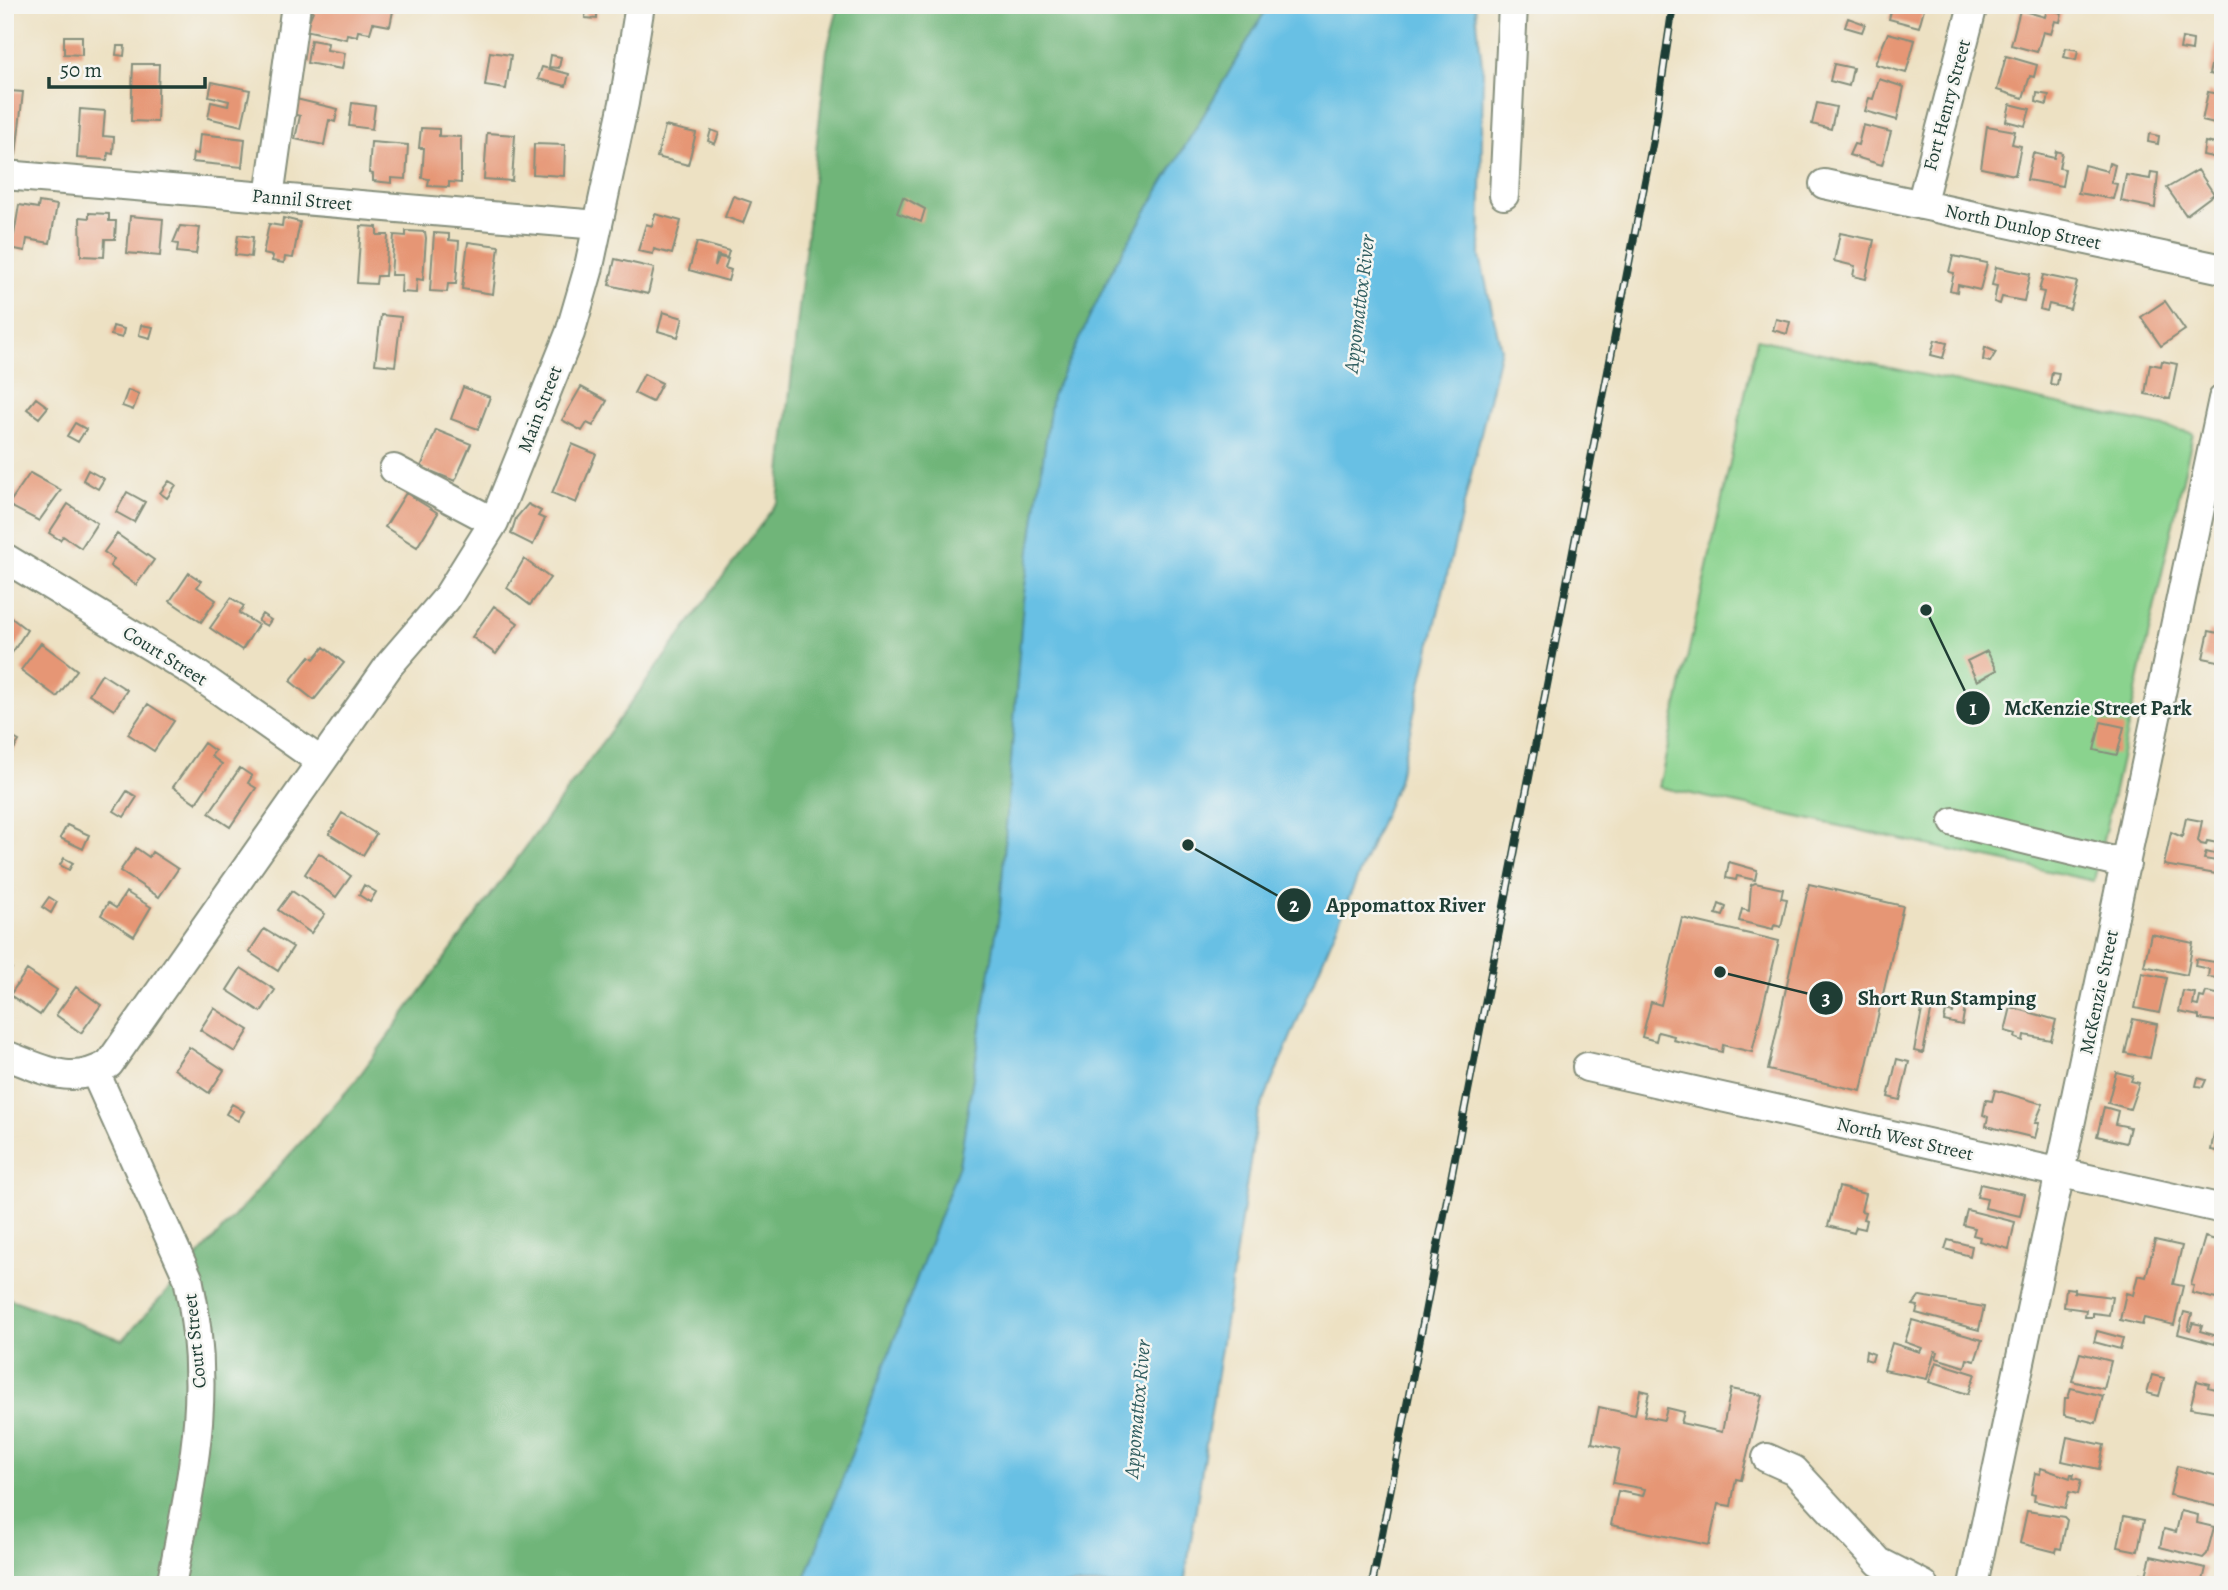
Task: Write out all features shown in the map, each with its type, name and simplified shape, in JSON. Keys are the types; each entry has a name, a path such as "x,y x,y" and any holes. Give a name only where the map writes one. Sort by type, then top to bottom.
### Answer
{"street":[{"path":"269,197 296,5"},
{"name":"Main Street","path":"96,1072 120,1052 320,761 390,664 446,599 494,522 570,332 598,225 624,103 640,5"},
{"path":"1504,195 1513,5"},
{"name":"Fort Henry Street","path":"1921,205 1973,5"},
{"name":"Pannil Street","path":"5,175 598,225"},
{"name":"North Dunlop Street","path":"1824,184 2223,269"},
{"name":"McKenzie Street","path":"1973,1585 2223,399"},
{"path":"394,469 494,522"},
{"name":"Court Street","path":"5,558 195,673 320,761"},
{"path":"1954,822 2126,864"},
{"path":"5,1055 62,1076 79,1077 96,1072"},
{"name":"North West Street","path":"1587,1066 2223,1209"},
{"name":"Court Street","path":"96,1072 188,1278 196,1314 201,1398 198,1444 171,1585"},
{"path":"1767,1458 1794,1469 1879,1562 1896,1574 1924,1585"}],"green space":[{"path":"839,5 1269,5 1115,264 1052,396 1023,601 1000,909 959,1165 803,1585 5,1585 5,1297 123,1340 354,1083 778,501 827,50"},
{"path":"1757,339 2193,433 2094,881 1659,787"}],"water":[{"name":"Appomattox River","path":"1269,5 1475,5 1483,72 1480,257 1501,349 1398,781 1257,1117 1184,1585 803,1585 959,1165 1000,909 1023,601 1052,396 1115,264"}],"building":[{"path":"307,5 367,5 393,11 390,26 373,23 370,33 358,31 357,36 347,34 346,39 305,30 313,11 307,10"},
{"path":"586,5 597,5 597,19 585,18"},
{"path":"1925,5 1919,27 1889,19 1892,7"},
{"path":"2047,9 2062,13 2060,22 2055,21 2051,34 2043,32 2037,52 2011,45 2020,10 2045,17"},
{"path":"1848,18 1865,24 1862,32 1845,27"},
{"path":"1888,33 1915,40 1906,73 1875,64"},
{"path":"64,36 82,36 82,55 64,54"},
{"path":"2182,38 2193,40 2192,51 2180,49"},
{"path":"311,40 328,43 327,50 345,53 342,69 307,63"},
{"path":"2216,44 2223,45 2223,77 2209,74"},
{"path":"117,46 125,46 124,56 116,55"},
{"path":"2066,48 2078,50 2076,60 2064,57"},
{"path":"490,52 511,55 506,89 485,86"},
{"path":"551,55 561,57 559,68 549,67"},
{"path":"2006,56 2037,65 2034,77 2030,76 2023,98 1997,90"},
{"path":"133,64 159,64 157,122 131,121"},
{"path":"1834,64 1853,68 1849,86 1830,81"},
{"path":"542,67 569,74 566,86 538,79"},
{"path":"1879,79 1904,87 1897,120 1865,111 1869,98 1873,99"},
{"path":"212,82 250,90 242,126 208,118 211,102 228,106 229,101 209,96"},
{"path":"2219,89 2223,89 2223,126 2202,121 2208,92 2218,94"},
{"path":"9,91 23,92 16,155 5,153"},
{"path":"2037,93 2049,95 2047,105 2036,102"},
{"path":"296,99 338,109 335,122 329,120 324,145 295,139 300,116 293,114"},
{"path":"352,103 375,106 372,129 349,126"},
{"path":"1817,103 1836,107 1831,129 1812,124"},
{"path":"2010,104 2030,109 2025,126 2006,121"},
{"path":"80,109 105,111 103,136 114,137 113,154 108,153 107,160 77,158"},
{"path":"1863,125 1891,132 1882,165 1849,155 1854,144 1858,145"},
{"path":"665,126 696,133 688,165 657,157"},
{"path":"1987,126 2015,131 2012,144 2021,146 2015,175 1981,168"},
{"path":"421,128 439,129 439,136 461,137 461,183 449,182 449,187 428,186 429,179 422,178 424,148 419,148"},
{"path":"711,130 719,133 715,144 708,141"},
{"path":"487,133 515,135 512,181 484,179"},
{"path":"200,134 245,139 242,167 192,162 193,153 198,154"},
{"path":"2149,134 2159,136 2158,144 2148,142"},
{"path":"371,142 408,145 406,179 391,178 391,183 373,181 373,174 369,173"},
{"path":"2205,142 2223,145 2222,159 2203,155"},
{"path":"534,144 565,145 564,176 533,174"},
{"path":"2056,151 2062,153 2059,168 2065,169 2062,186 2027,180 2033,153 2054,158"},
{"path":"2109,163 2115,165 2111,183 2117,184 2113,199 2078,193 2084,165 2107,171"},
{"path":"2198,170 2214,194 2186,215 2167,188"},
{"path":"2151,172 2158,173 2155,208 2121,201 2126,175 2150,179"},
{"path":"733,196 751,202 743,223 725,217"},
{"path":"903,197 925,209 921,222 897,213"},
{"path":"39,202 57,205 50,243 27,239 25,251 5,247 5,234 14,235 19,205 38,208"},
{"path":"89,213 109,214 109,221 116,221 115,239 105,239 104,257 81,256 80,217 89,218"},
{"path":"655,214 681,221 672,254 654,249 653,254 638,251 646,224 652,226"},
{"path":"130,216 163,219 160,256 127,253"},
{"path":"283,218 300,222 293,258 285,257 284,263 272,261 273,256 263,254 269,224 282,226"},
{"path":"180,226 200,228 196,254 177,252 178,244 173,243"},
{"path":"361,226 377,227 377,235 388,235 385,276 377,276 376,284 357,283"},
{"path":"406,231 425,232 426,238 423,280 417,279 416,293 401,292 402,275 391,275 394,235 406,236"},
{"path":"434,233 449,234 449,240 459,241 456,284 448,284 447,292 430,291"},
{"path":"1840,233 1874,240 1866,279 1853,276 1855,266 1834,261"},
{"path":"238,235 253,237 251,257 235,255"},
{"path":"468,242 499,246 493,294 462,289"},
{"path":"697,242 729,251 727,258 717,255 715,266 719,257 728,259 725,268 731,270 728,281 689,270"},
{"path":"1953,256 1987,263 1980,290 1958,285 1957,292 1950,290 1954,273 1949,272"},
{"path":"615,259 654,268 648,294 609,285"},
{"path":"1996,267 2030,274 2024,301 2002,297 2000,304 1994,302 1997,286 1992,285"},
{"path":"2043,275 2077,282 2070,309 2049,304 2047,311 2040,309 2044,292 2039,291"},
{"path":"2165,301 2185,330 2161,346 2141,317"},
{"path":"663,312 683,318 678,337 658,331"},
{"path":"381,315 401,317 395,366 375,364"},
{"path":"1776,319 1790,322 1787,334 1773,330"},
{"path":"141,325 153,327 150,338 139,335"},
{"path":"113,326 124,329 122,338 111,335"},
{"path":"1935,340 1947,343 1943,358 1931,355"},
{"path":"1985,347 1996,352 1990,362 1983,360"},
{"path":"2162,361 2177,364 2170,399 2145,394 2150,364 2161,366"},
{"path":"2052,372 2059,373 2057,385 2050,384"},
{"path":"644,374 662,383 652,402 634,393"},
{"path":"463,387 490,397 478,429 451,419"},
{"path":"581,387 607,401 593,426 587,423 582,431 562,420"},
{"path":"128,390 139,394 133,410 122,406"},
{"path":"36,398 48,407 39,418 27,409"},
{"path":"75,423 86,429 78,442 67,436"},
{"path":"436,430 471,444 455,481 421,467"},
{"path":"572,444 596,454 576,503 552,493"},
{"path":"88,470 104,479 98,489 83,480"},
{"path":"30,473 61,490 39,521 8,505"},
{"path":"169,481 176,485 167,498 160,493"},
{"path":"127,492 145,502 134,522 116,512"},
{"path":"406,493 438,513 417,547 385,527"},
{"path":"68,504 97,523 81,548 63,536 60,540 49,533"},
{"path":"528,504 541,511 538,516 545,519 533,545 511,534 516,518"},
{"path":"117,534 154,560 136,585 110,566 114,559 104,552"},
{"path":"524,559 550,578 530,605 507,588"},
{"path":"189,573 201,581 197,587 216,600 201,622 170,601"},
{"path":"2223,590 2223,609 2217,608"},
{"path":"231,598 244,606 239,613 258,625 242,650 210,628"},
{"path":"494,606 518,623 496,654 472,637"},
{"path":"5,613 27,630 12,653 5,649"},
{"path":"262,614 271,620 267,626 258,621"},
{"path":"2209,631 2223,634 2223,662 2203,658"},
{"path":"41,643 77,670 57,697 21,670"},
{"path":"324,647 344,663 314,700 290,681 310,656 314,659"},
{"path":"1987,651 1997,670 1977,681 1967,661"},
{"path":"102,674 127,690 114,710 89,694"},
{"path":"148,704 174,721 154,751 128,734"},
{"path":"2101,722 2124,727 2117,755 2094,750"},
{"path":"5,733 19,741 9,757 5,755"},
{"path":"204,743 215,751 211,756 222,764 196,803 173,787"},
{"path":"240,768 252,776 248,783 256,788 230,827 209,813"},
{"path":"127,791 137,797 124,817 114,811"},
{"path":"342,813 376,834 363,855 329,834"},
{"path":"2186,818 2202,821 2198,841 2201,844 2206,845 2207,841 2223,844 2223,856 2206,852 2204,859 2223,862 2222,875 2164,865 2171,832 2182,837"},
{"path":"67,825 89,835 83,849 60,838"},
{"path":"136,848 149,857 152,852 178,869 159,897 120,871"},
{"path":"319,853 351,876 336,897 305,874"},
{"path":"64,858 73,863 69,870 60,865"},
{"path":"1729,862 1757,870 1755,880 1737,876 1736,880 1726,878"},
{"path":"1755,883 1783,889 1781,898 1787,899 1781,927 1774,925 1773,929 1739,921 1742,909 1749,911 1751,885"},
{"path":"1809,884 1903,906 1861,1091 1768,1070"},
{"path":"364,885 376,892 370,902 359,895"},
{"path":"292,891 325,914 311,933 278,910"},
{"path":"126,892 151,907 134,936 101,915 108,903 116,908"},
{"path":"49,897 57,902 51,913 42,907"},
{"path":"1719,904 1726,907 1723,916 1716,914"},
{"path":"1682,918 1779,941 1752,1052 1723,1045 1722,1052 1673,1040 1674,1036 1658,1032 1656,1041 1642,1037 1651,1002 1661,1005"},
{"path":"264,929 293,947 278,971 249,952"},
{"path":"2151,934 2193,943 2187,975 2144,966"},
{"path":"2196,959 2221,963 2218,978 2208,977 2209,969 2195,966"},
{"path":"5,964 12,968 5,978"},
{"path":"241,968 275,990 261,1012 227,990"},
{"path":"27,970 57,990 40,1015 10,995"},
{"path":"2142,973 2167,978 2159,1013 2135,1008"},
{"path":"76,987 101,1005 81,1033 56,1015"},
{"path":"2183,991 2195,993 2193,1005 2198,1006 2200,997 2204,998 2206,992 2223,995 2223,1022 2199,1019 2199,1016 2179,1012"},
{"path":"1956,998 1963,1000 1962,1007 1965,1007 1962,1025 1944,1021 1946,1011 1953,1013"},
{"path":"1923,1005 1932,1007 1923,1053 1914,1051"},
{"path":"2011,1007 2056,1020 2051,1040 2024,1035 2023,1041 2015,1038 2016,1034 2005,1031"},
{"path":"214,1008 249,1030 235,1052 200,1030"},
{"path":"2133,1019 2157,1024 2150,1058 2125,1053"},
{"path":"189,1047 224,1070 209,1093 174,1069"},
{"path":"1897,1059 1909,1062 1900,1100 1888,1097"},
{"path":"2116,1072 2133,1076 2131,1081 2139,1083 2130,1109 2108,1103"},
{"path":"2198,1078 2206,1080 2203,1087 2196,1086"},
{"path":"1995,1090 2043,1104 2035,1123 2039,1123 2035,1138 1986,1126 1988,1117 1983,1115 1986,1100 1992,1101"},
{"path":"232,1104 244,1111 238,1121 226,1114"},
{"path":"2104,1107 2118,1111 2115,1124 2130,1127 2126,1143 2097,1136"},
{"path":"2214,1133 2223,1135 2223,1152 2211,1150"},
{"path":"1980,1184 2025,1194 2020,1216 1985,1208 1987,1199 1977,1197"},
{"path":"1839,1187 1865,1194 1861,1211 1865,1212 1863,1219 1867,1220 1865,1229 1856,1227 1854,1233 1828,1226"},
{"path":"1967,1210 2015,1222 2009,1249 1979,1241 1980,1237 1973,1235 1975,1228 1963,1225"},
{"path":"2205,1237 2223,1242 2223,1292 2218,1292 2216,1299 2192,1293 2194,1286 2191,1285"},
{"path":"1948,1240 1972,1246 1970,1256 1945,1249"},
{"path":"2155,1240 2182,1246 2173,1284 2183,1286 2174,1325 2144,1318 2142,1325 2120,1320 2126,1293 2133,1295 2138,1275 2146,1277"},
{"path":"2066,1288 2074,1289 2074,1292 2112,1297 2109,1315 2093,1313 2093,1317 2085,1317 2086,1310 2064,1307"},
{"path":"1920,1296 1984,1307 1979,1330 1916,1313 1918,1306 1913,1305"},
{"path":"2184,1312 2192,1314 2188,1330 2190,1331 2193,1323 2202,1325 2200,1331 2217,1336 2215,1344 2178,1334"},
{"path":"1912,1320 1982,1340 1975,1361 1967,1359 1965,1367 1936,1358 1938,1352 1935,1351 1927,1379 1884,1370 1892,1343 1920,1352 1922,1348 1905,1342"},
{"path":"2097,1331 2123,1338 2120,1349 2094,1342"},
{"path":"1866,1351 1874,1354 1872,1361 1865,1359"},
{"path":"2080,1353 2111,1361 2104,1389 2072,1381"},
{"path":"1936,1362 1975,1374 1968,1394 1929,1382"},
{"path":"2152,1375 2164,1378 2159,1396 2147,1393"},
{"path":"2197,1381 2216,1389 2217,1385 2223,1386 2223,1413 2190,1408"},
{"path":"2071,1388 2103,1396 2096,1423 2064,1415 2065,1398 2068,1398"},
{"path":"1731,1389 1762,1395 1741,1480 1736,1479 1731,1506 1718,1504 1709,1545 1611,1525 1618,1491 1643,1496 1645,1489 1613,1483 1620,1449 1592,1443 1599,1407 1635,1415 1640,1390 1649,1392 1644,1416 1664,1420 1667,1408 1684,1412 1681,1423 1722,1432"},
{"path":"2067,1437 2104,1445 2099,1469 2062,1461"},
{"path":"2177,1466 2223,1477 2219,1507 2170,1495"},
{"path":"2041,1468 2070,1478 2071,1474 2074,1474 2073,1478 2081,1480 2078,1494 2069,1492 2065,1508 2034,1501 2035,1495 2031,1494 2035,1473 2040,1474"},
{"path":"2027,1511 2064,1517 2067,1520 2061,1549 2057,1548 2056,1552 2020,1543"},
{"path":"2181,1511 2198,1515 2197,1523 2214,1527 2207,1554 2203,1558 2160,1547 2164,1529 2176,1532"},
{"path":"2124,1516 2144,1520 2138,1551 2118,1547"},
{"path":"2151,1556 2206,1568 2202,1585 2137,1583 2140,1573 2146,1575"}],"railway":[{"path":"1372,1585 1653,140 1673,5"}],"place":[{"name":"McKenzie Street Park","path":"1926,610"},
{"name":"Appomattox River","path":"1188,845"},
{"name":"Short Run Stamping","path":"1720,972"}]}
